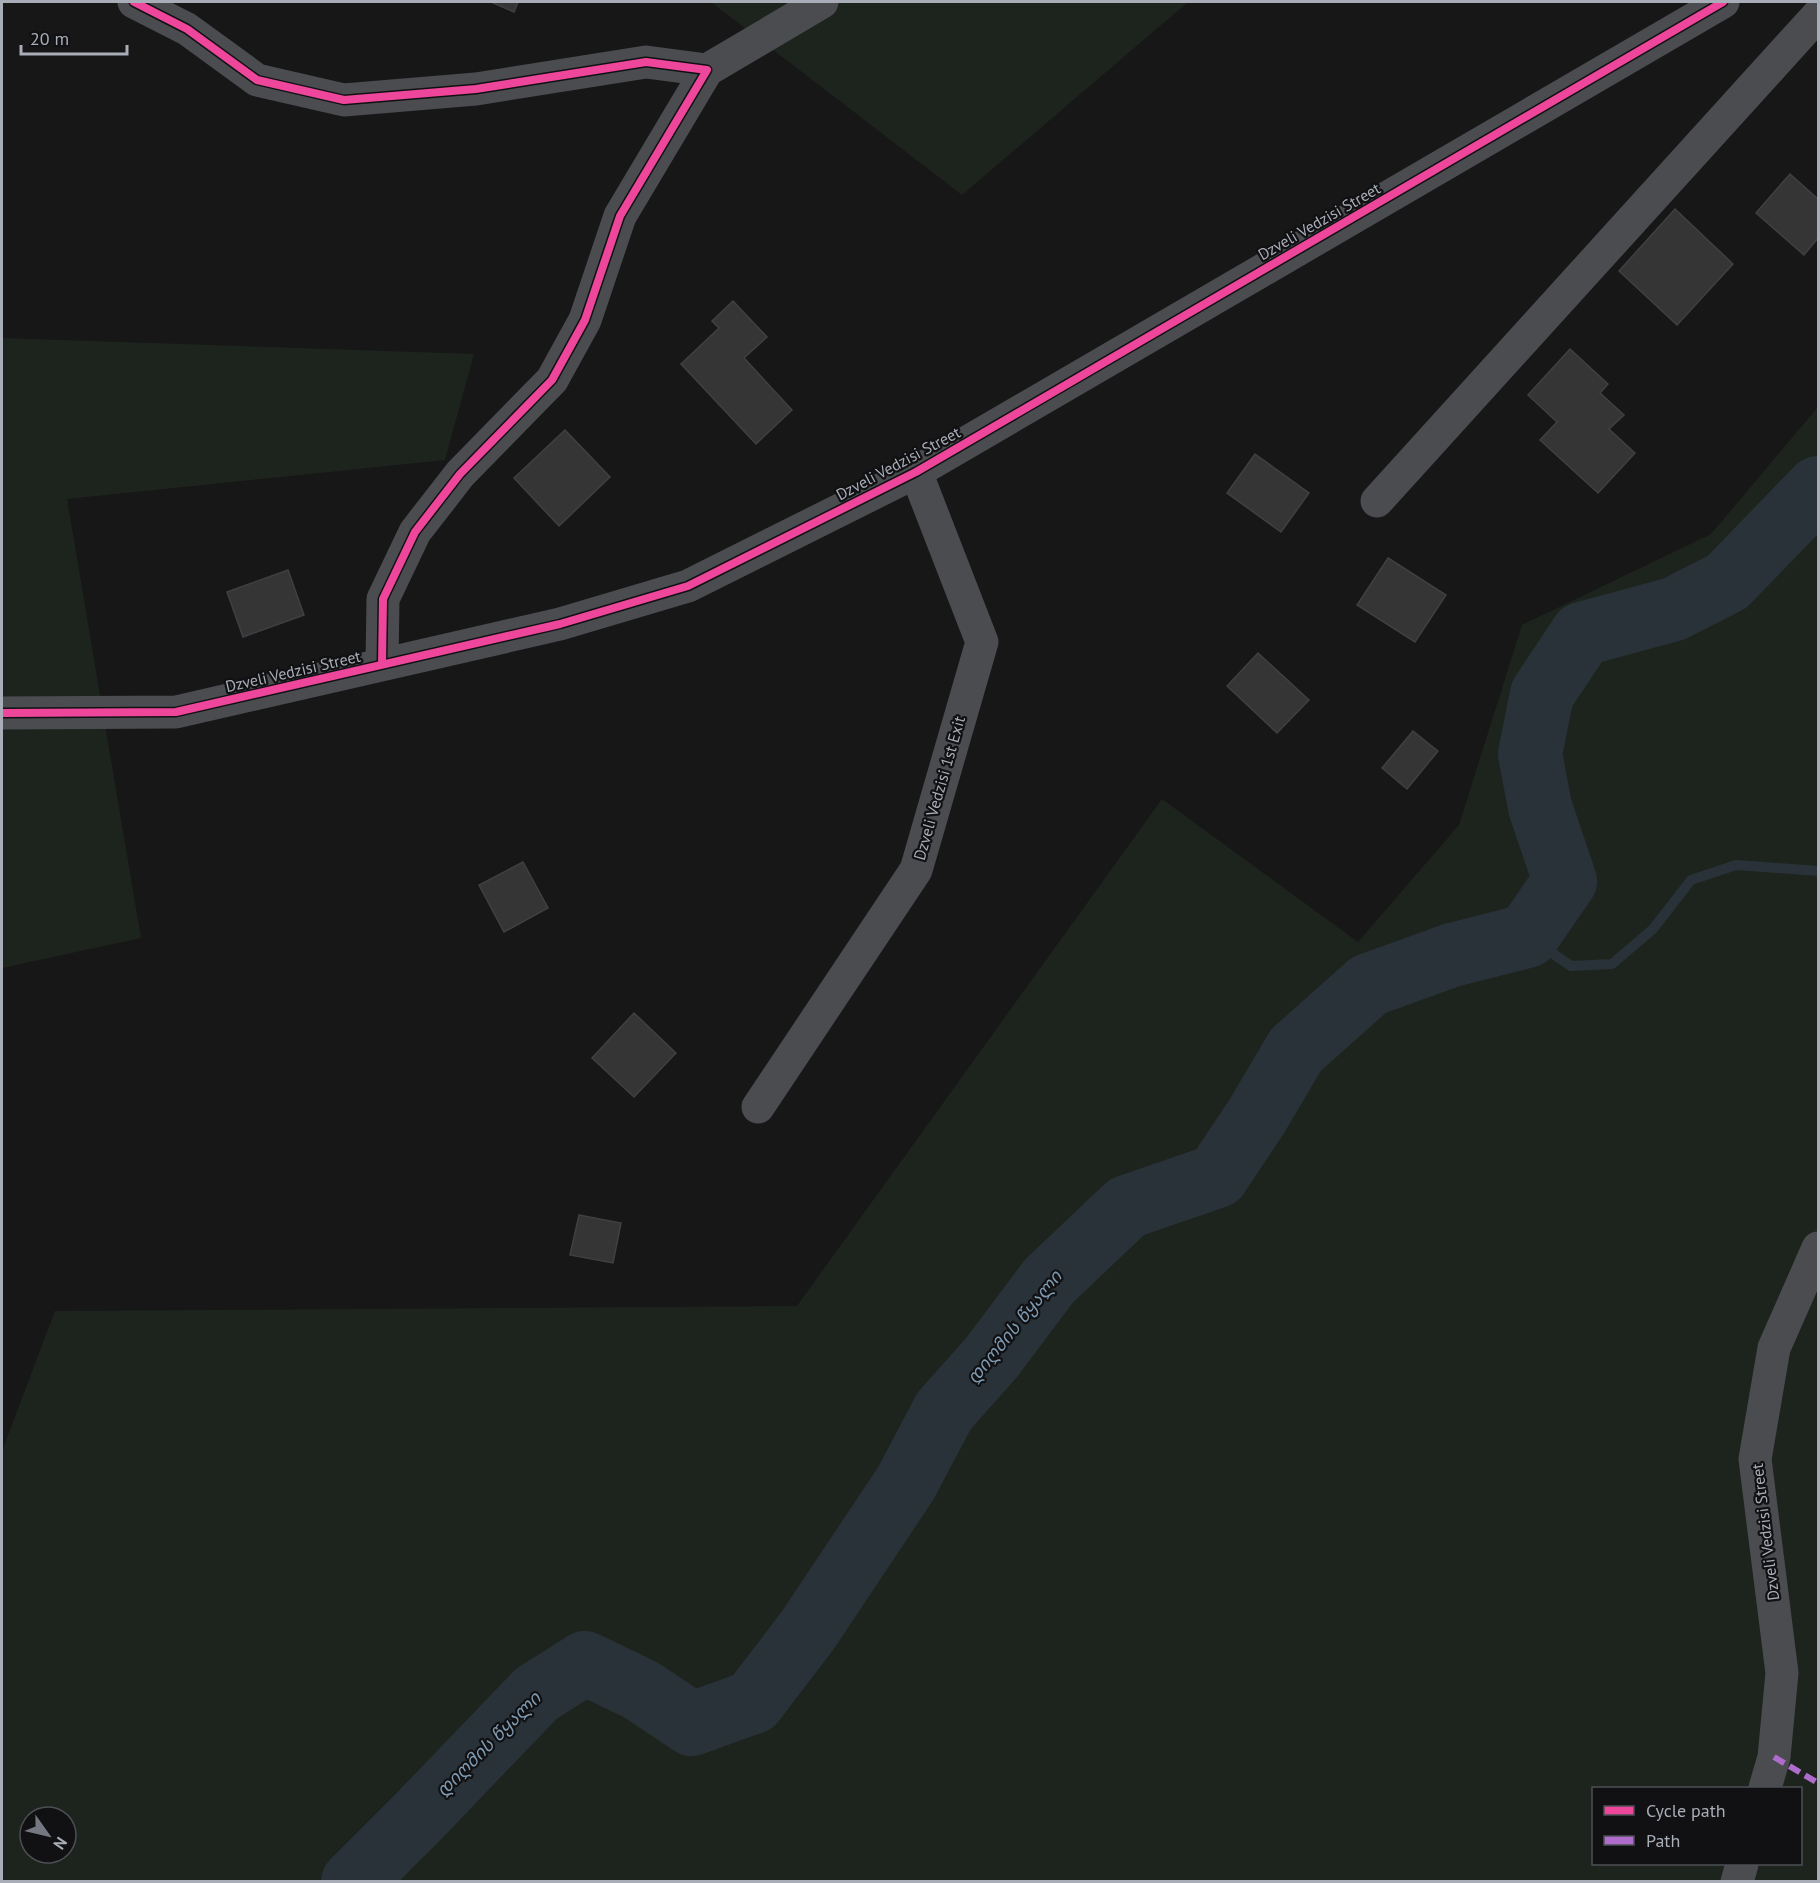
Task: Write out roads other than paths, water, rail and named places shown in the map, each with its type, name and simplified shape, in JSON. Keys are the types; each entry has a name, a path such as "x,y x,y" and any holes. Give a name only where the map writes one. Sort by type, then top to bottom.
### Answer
{"street":[{"path":"134,2 187,29 257,80 344,100 476,89 646,62 707,70"},
{"path":"382,664 382,599 415,532 460,474 552,380 585,320 621,216 707,70 822,2"},
{"name":"Dzveli Vedzisi Street","path":"2,713 176,712 560,624 688,586 915,472 1723,2"},
{"path":"1377,501 1818,15"},
{"name":"Dzveli Vedzisi 1st Exit","path":"758,1107 916,870 982,642 915,472"},
{"name":"Dzveli Vedzisi Street","path":"1765,1787 1774,1757 1782,1673 1755,1460 1774,1348 1818,1248"},
{"path":"1737,1881 1741,1865"}],"waterway":[{"name":"დიღმის წყალი","path":"353,1882 536,1694 585,1663 641,1690 692,1724 753,1702 808,1630 906,1483 944,1411 992,1357 1049,1281 1127,1207 1217,1176 1257,1116 1296,1050 1369,985 1452,955 1527,936 1565,881 1540,807 1530,754 1542,694 1582,634 1674,609 1727,582 1818,488"},
{"path":"1527,936 1571,966 1612,964 1653,929 1691,880 1736,865 1818,871"}]}
